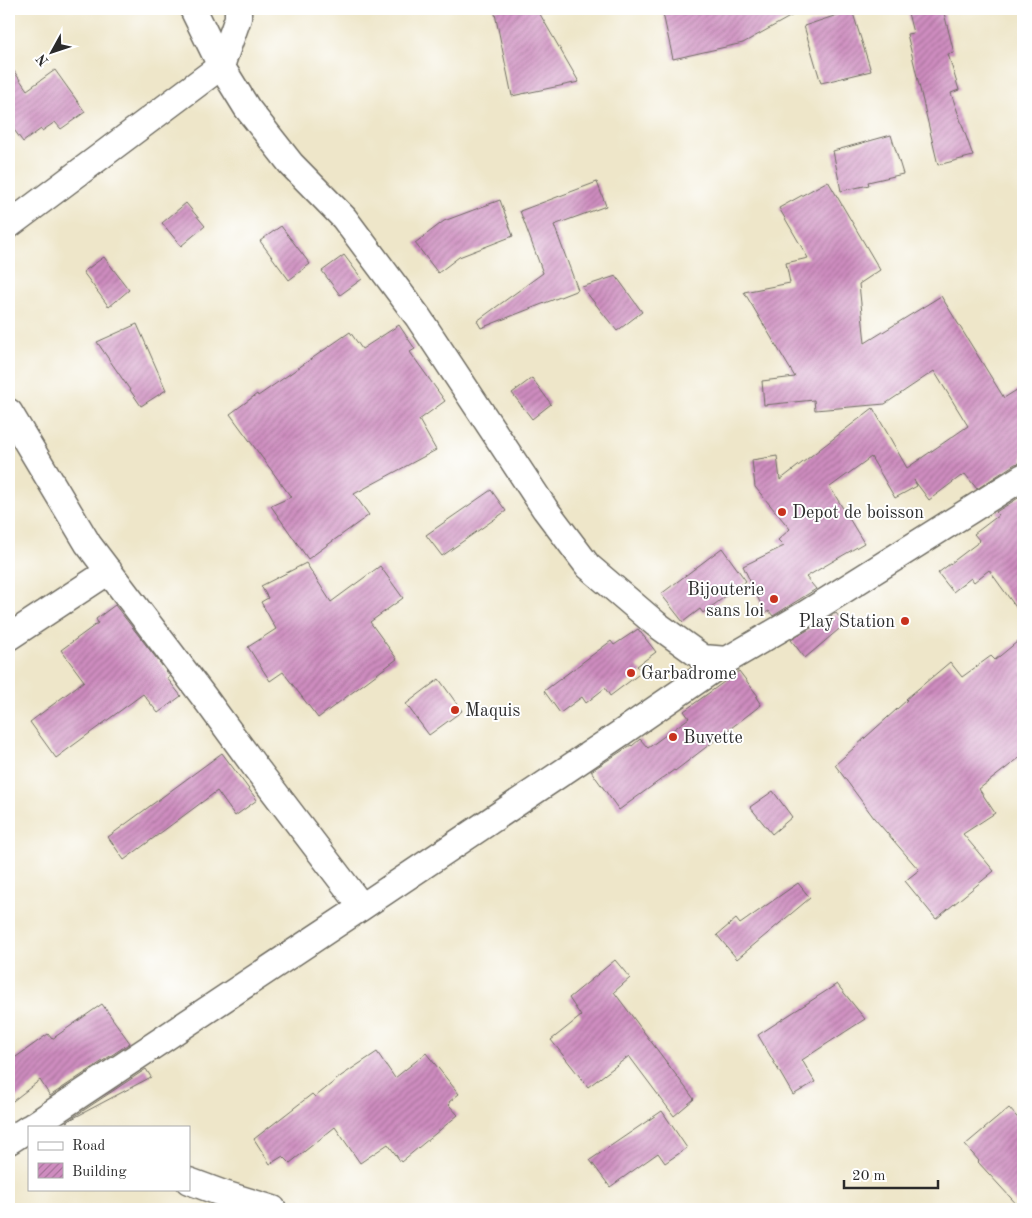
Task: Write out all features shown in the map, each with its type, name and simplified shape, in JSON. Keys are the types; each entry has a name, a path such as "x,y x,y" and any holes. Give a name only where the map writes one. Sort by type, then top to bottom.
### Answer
{"street":[{"path":"194,9 221,66 247,108 291,164 344,218 418,317 545,509 588,566 656,624 703,658 727,660"},
{"path":"9,225 221,66 238,18 238,9"},
{"path":"9,412 88,544 362,907"},
{"path":"37,1126 621,734 727,660 804,615 1023,477"},
{"path":"9,637 109,571"},
{"path":"9,1141 28,1131"},
{"path":"190,1180 224,1194 272,1209"}],"building":[{"path":"494,9 537,9 579,82 512,96"},
{"path":"662,9 804,9 743,43 673,59"},
{"path":"907,9 943,9 954,53 948,54 959,90 951,93 973,156 938,165 907,34 913,33"},
{"path":"852,10 871,71 821,83 804,26"},
{"path":"9,64 27,90 55,70 85,112 61,129 55,122 23,142 9,123"},
{"path":"891,135 903,174 868,182 869,185 841,191 833,151"},
{"path":"828,181 880,270 859,284 865,343 941,296 1004,398 1023,386 1023,462 1015,464 977,489 965,474 929,500 914,480 917,486 895,498 871,457 830,487 864,543 806,577 816,589 773,616 769,611 765,613 743,566 784,546 778,540 790,529 755,487 752,460 777,456 780,480 873,408 907,468 968,426 934,371 885,404 815,410 814,400 764,405 762,381 795,377 744,292 790,283 786,263 808,258 779,208"},
{"path":"597,182 606,206 554,225 578,290 481,328 477,321 543,273 520,211"},
{"path":"500,200 513,236 459,257 438,273 415,243 444,221"},
{"path":"186,203 205,226 181,246 162,223"},
{"path":"281,226 310,264 289,280 260,241"},
{"path":"344,255 362,279 340,295 322,271"},
{"path":"104,257 129,290 109,307 83,272"},
{"path":"616,276 642,312 617,331 582,287"},
{"path":"137,324 166,390 141,406 97,342"},
{"path":"399,325 415,349 410,352 445,401 419,420 436,450 354,494 369,515 308,559 271,506 291,497 230,414 350,332 362,349"},
{"path":"532,378 551,404 532,419 512,393"},
{"path":"491,490 506,511 442,556 426,535"},
{"path":"1023,495 1023,617 989,570 974,582 971,578 953,592 938,573 980,541 974,534 999,515 996,512"},
{"path":"722,548 746,581 703,613 700,609 683,622 661,594"},
{"path":"306,563 331,602 380,566 403,598 370,622 397,659 318,718 283,672 270,681 248,647 276,629 261,602 268,598 261,586"},
{"path":"115,605 170,676 167,678 181,696 158,713 143,694 56,758 30,722 84,681 61,650 98,623 96,619"},
{"path":"836,613 845,624 805,658 791,640"},
{"path":"638,629 656,652 637,666 642,672 610,696 605,688 586,703 582,697 560,713 544,691 611,641 614,645"},
{"path":"1023,637 1023,755 979,789 995,813 963,834 994,871 936,919 905,881 919,870 874,818 835,765 906,699 950,662 962,677 991,656 995,660"},
{"path":"739,671 758,696 756,697 761,705 675,771 619,810 591,771 640,739 648,748 689,718 684,711"},
{"path":"439,679 462,711 429,735 406,704"},
{"path":"222,753 257,800 235,816 217,791 124,860 108,837"},
{"path":"773,791 792,817 772,834 750,807"},
{"path":"798,883 810,898 737,959 717,935 736,919 740,924"},
{"path":"615,960 630,978 614,992 694,1099 674,1116 629,1056 588,1087 551,1040 581,1016 569,998"},
{"path":"837,984 865,1019 802,1060 815,1082 793,1095 758,1035"},
{"path":"102,1004 130,1043 50,1096 40,1080 9,1104 9,1062 48,1034 52,1039"},
{"path":"377,1052 395,1078 426,1053 459,1094 449,1102 449,1105 458,1115 401,1162 388,1144 360,1163 335,1127 290,1163 283,1156 270,1164 254,1139 312,1094 315,1097 341,1076"},
{"path":"146,1069 151,1077 66,1122"},
{"path":"1009,1108 1023,1124 1023,1209 978,1162 965,1145"},
{"path":"662,1111 687,1148 665,1163 658,1153 610,1187 590,1160"}],"place":[{"name":"Depot de boisson","path":"782,512"},
{"name":"Bijouterie sans loi","path":"774,599"},
{"name":"Play Station","path":"905,621"},
{"name":"Garbadrome","path":"631,673"},
{"name":"Maquis","path":"455,710"},
{"name":"Buvette","path":"673,737"}]}
